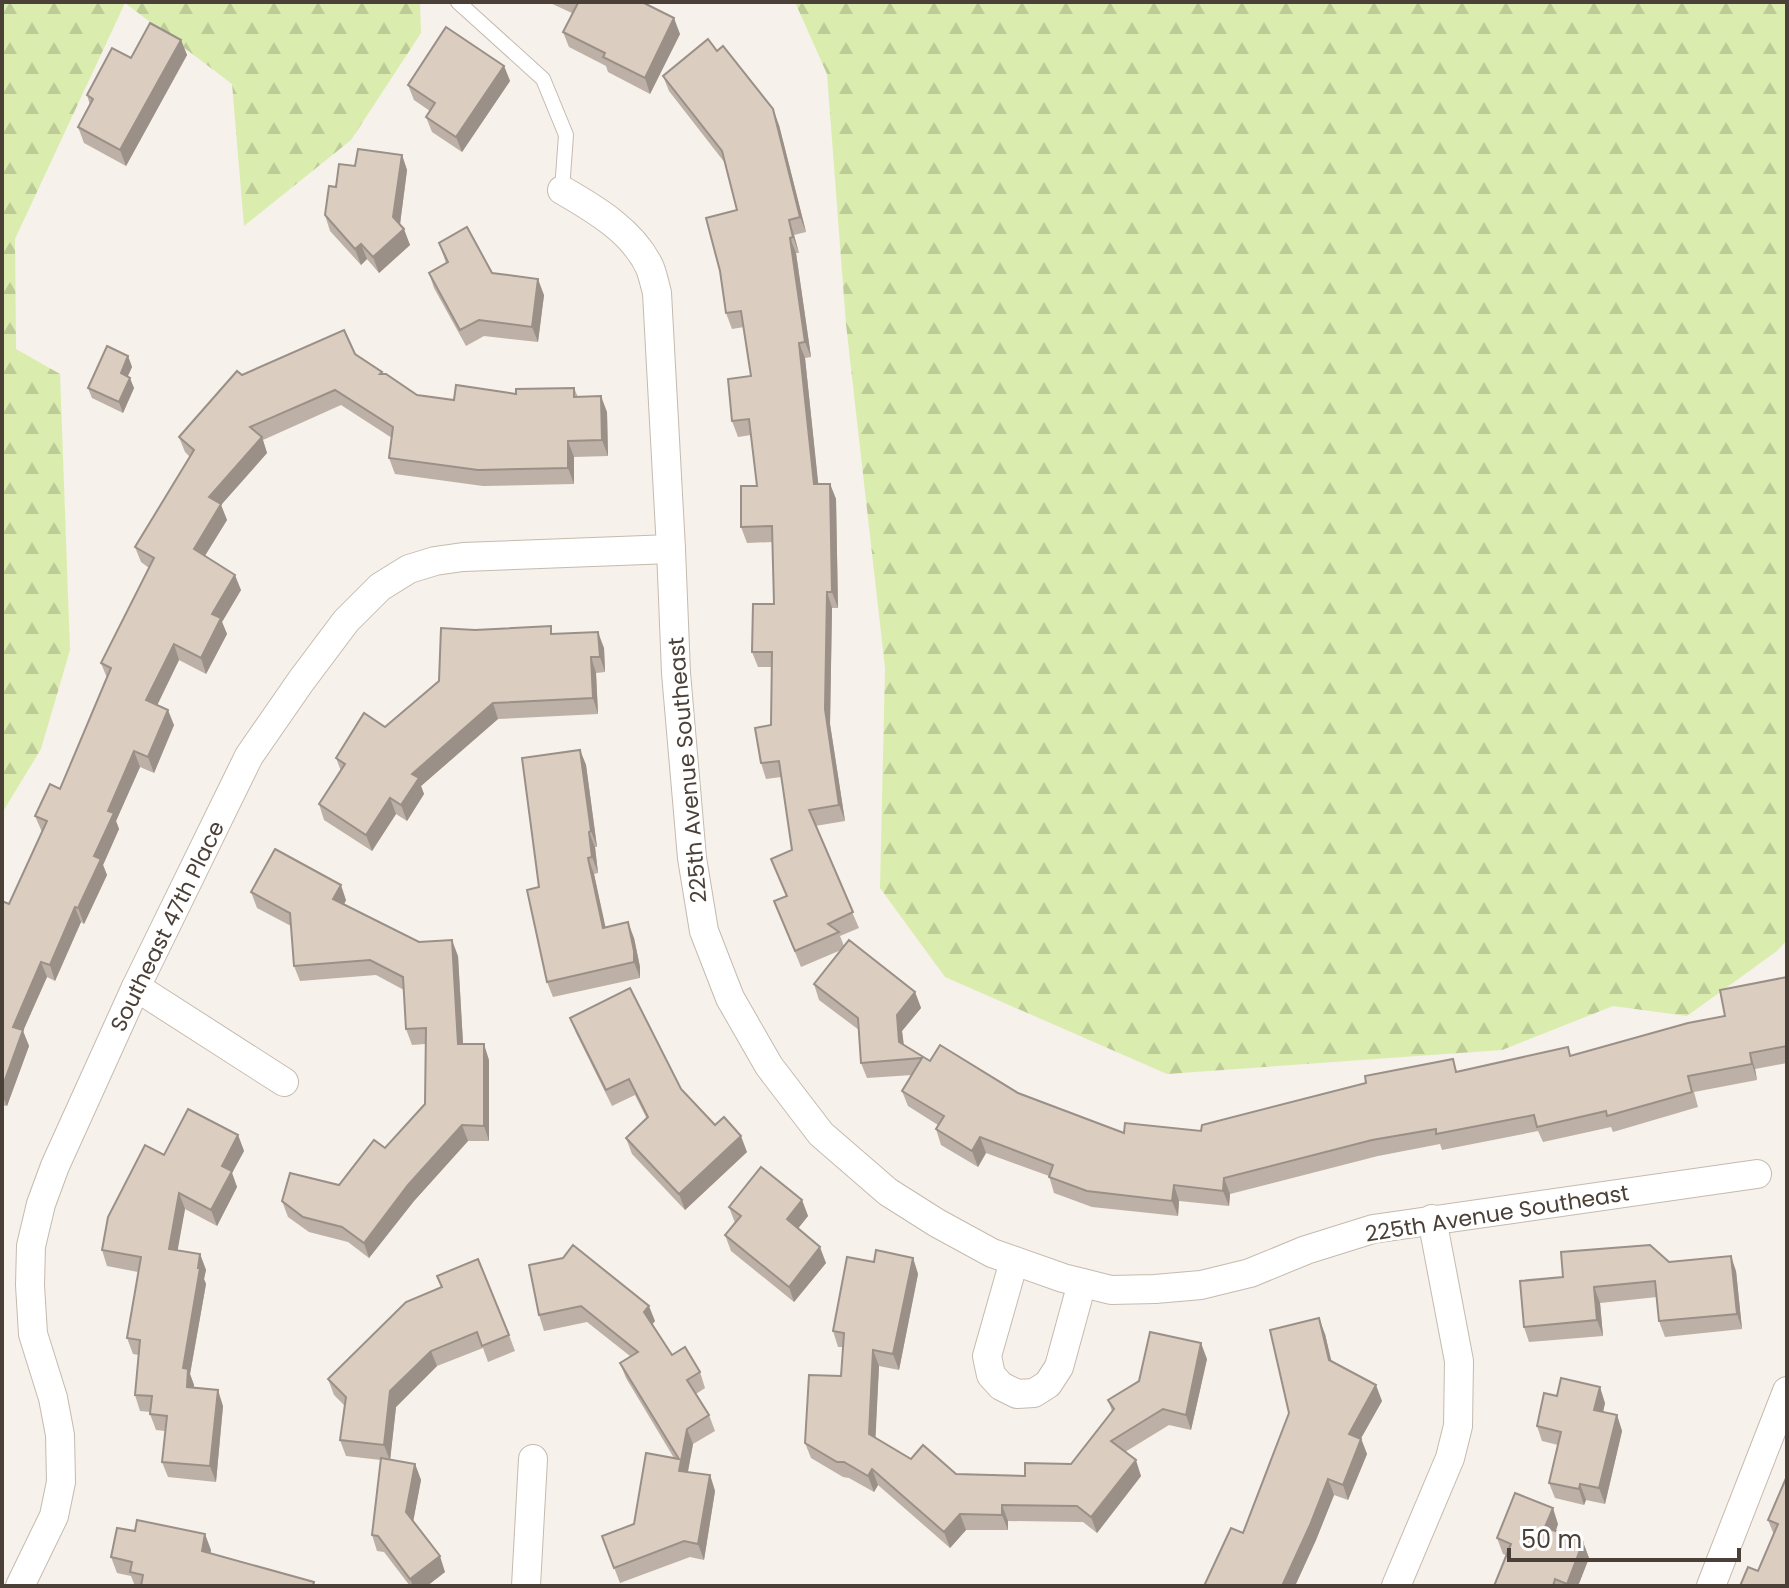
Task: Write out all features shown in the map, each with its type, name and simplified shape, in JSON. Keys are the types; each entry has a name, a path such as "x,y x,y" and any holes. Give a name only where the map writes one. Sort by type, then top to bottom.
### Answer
{"street":[{"name":"225th Avenue Southeast","path":"562,190 617,227 640,250 651,270 657,293 676,673 692,858 704,931 730,998 769,1066 821,1134 888,1192 992,1253 1111,1290 1201,1285 1250,1273 1306,1250 1373,1229 1757,1174"},
{"name":"Southeast 47th Place","path":"20,1586 54,1516 61,1482 60,1435 53,1398 33,1334 31,1246 41,1204 55,1166 136,987 249,756 346,621 380,587 409,569 463,557 671,549"},
{"path":"136,987 284,1082"},
{"path":"1396,1586 1450,1458 1458,1426 1459,1361 1432,1219"},
{"path":"1014,1261 987,1356 991,1375 1001,1386 1017,1394 1034,1393 1048,1384 1059,1367 1082,1283"},
{"path":"1711,1586 1787,1391"},
{"path":"526,1586 533,1459"}],"lane":[{"path":"458,2 543,79 566,135 562,190"}],"green space":[{"path":"2,2 420,2 421,33 351,140 244,226 232,84 125,3 15,239 16,349 60,374 70,650 41,749 2,813"},
{"path":"795,2 1787,2 1787,940 1777,951 1687,1016 1613,1006 1502,1050 1167,1074 945,977 880,888 885,668 846,324 827,74"}],"building":[{"path":"576,2 642,2 674,18 645,78 563,32"},
{"path":"150,23 181,40 120,150 78,127 93,99 87,95 112,48 131,58"},
{"path":"446,27 504,66 456,137 426,117 435,103 408,85"},
{"path":"708,39 717,51 723,46 773,109 800,217 789,220 805,342 799,343 814,484 830,484 832,592 827,592 825,709 839,805 809,810 853,912 828,924 839,932 795,951 774,901 787,896 771,859 792,850 779,761 761,763 755,728 771,725 772,652 752,652 753,604 774,604 772,526 741,527 741,486 757,486 749,419 732,421 728,379 751,376 741,311 726,313 720,271 706,218 737,210 722,151 663,76"},
{"path":"358,149 402,155 393,217 404,229 373,257 361,244 355,249 325,215 329,186 336,187 339,164 355,166"},
{"path":"467,227 492,273 538,279 532,327 479,320 460,330 429,273 448,262 439,243"},
{"path":"344,330 355,354 382,372 380,374 386,374 417,395 454,400 456,385 516,394 516,389 574,388 574,397 601,396 602,440 568,441 568,468 478,470 389,458 393,427 335,390 250,427 262,437 209,497 221,504 194,549 235,575 212,614 221,618 201,658 174,644 146,700 168,710 148,757 134,751 108,811 114,813 94,856 101,859 78,908 75,907 50,965 41,962 13,1027 23,1030 2,1088 2,901 9,904 47,821 35,816 50,784 60,789 111,668 101,663 154,558 135,547 194,450 179,437 237,371 242,375"},
{"path":"107,346 128,356 121,373 130,378 119,402 88,388"},
{"path":"551,626 551,634 598,632 600,657 591,657 593,698 493,703 412,774 419,778 401,805 390,798 366,835 319,804 345,764 336,758 364,713 385,727 439,681 441,628 475,630"},
{"path":"580,750 591,831 592,857 588,858 603,928 628,922 634,962 547,982 527,890 539,887 522,758"},
{"path":"275,849 341,885 333,899 419,942 452,940 458,1044 484,1044 484,1126 462,1125 408,1185 364,1243 342,1227 303,1217 282,1201 290,1173 339,1185 374,1140 385,1148 425,1104 426,1028 406,1029 403,977 370,960 294,966 290,913 251,892"},
{"path":"849,940 915,992 897,1015 899,1042 930,1061 940,1045 1018,1093 1124,1133 1125,1123 1201,1131 1202,1125 1366,1083 1365,1076 1453,1059 1456,1072 1568,1047 1570,1056 1688,1023 1725,1016 1720,990 1787,977 1787,1046 1750,1053 1752,1064 1688,1076 1692,1092 1607,1116 1606,1111 1537,1127 1534,1115 1436,1134 1436,1129 1372,1140 1224,1178 1223,1191 1174,1185 1172,1201 1087,1191 1049,1177 1053,1165 980,1137 972,1151 936,1129 944,1116 902,1091 922,1058 861,1063 858,1018 814,984"},
{"path":"630,988 681,1089 715,1125 724,1117 741,1136 679,1194 626,1138 648,1117 629,1079 606,1090 570,1018"},
{"path":"188,1109 238,1135 222,1166 232,1171 211,1210 179,1193 169,1249 200,1254 183,1368 188,1369 187,1387 218,1390 210,1466 162,1462 167,1416 150,1414 152,1396 135,1395 140,1340 127,1338 141,1257 102,1250 108,1217 145,1145 164,1155"},
{"path":"761,1167 802,1200 787,1219 820,1247 789,1287 725,1235 741,1216 729,1207"},
{"path":"573,1245 649,1306 644,1312 672,1355 685,1347 700,1372 687,1380 709,1415 687,1429 679,1471 710,1475 698,1544 684,1541 614,1568 602,1536 634,1524 646,1453 679,1459 620,1363 638,1352 581,1306 539,1315 529,1265 563,1258"},
{"path":"1650,1245 1669,1262 1731,1256 1737,1314 1659,1321 1655,1281 1594,1287 1597,1320 1524,1327 1520,1281 1563,1277 1561,1252"},
{"path":"876,1250 913,1258 893,1354 873,1350 869,1434 911,1459 923,1445 956,1474 1025,1476 1025,1463 1071,1464 1114,1409 1108,1400 1139,1381 1150,1332 1201,1343 1186,1415 1163,1409 1111,1441 1136,1460 1091,1517 1077,1506 1002,1505 1002,1515 960,1514 944,1532 872,1469 868,1476 805,1443 809,1375 841,1376 844,1333 833,1331 847,1257 874,1262"},
{"path":"478,1259 509,1335 482,1346 477,1332 431,1351 390,1391 384,1445 340,1440 346,1397 328,1379 406,1302 442,1287 437,1276"},
{"path":"1319,1318 1329,1360 1376,1385 1349,1434 1361,1439 1343,1485 1328,1479 1282,1586 1204,1586 1231,1528 1243,1533 1289,1413 1270,1330"},
{"path":"1561,1378 1600,1387 1594,1410 1617,1415 1599,1488 1580,1484 1579,1489 1549,1483 1561,1432 1537,1426 1544,1393 1557,1396"},
{"path":"381,1458 415,1464 406,1512 440,1556 410,1579 378,1536 372,1535"},
{"path":"1787,1476 1787,1586 1740,1586 1748,1567 1758,1571 1778,1524 1768,1520"},
{"path":"1515,1493 1553,1508 1545,1527 1583,1542 1567,1584 1555,1579 1553,1586 1494,1586 1511,1544 1497,1538"},
{"path":"137,1520 205,1534 202,1551 314,1582 313,1586 141,1586 143,1575 130,1572 132,1562 111,1557 117,1528 135,1531"}]}
